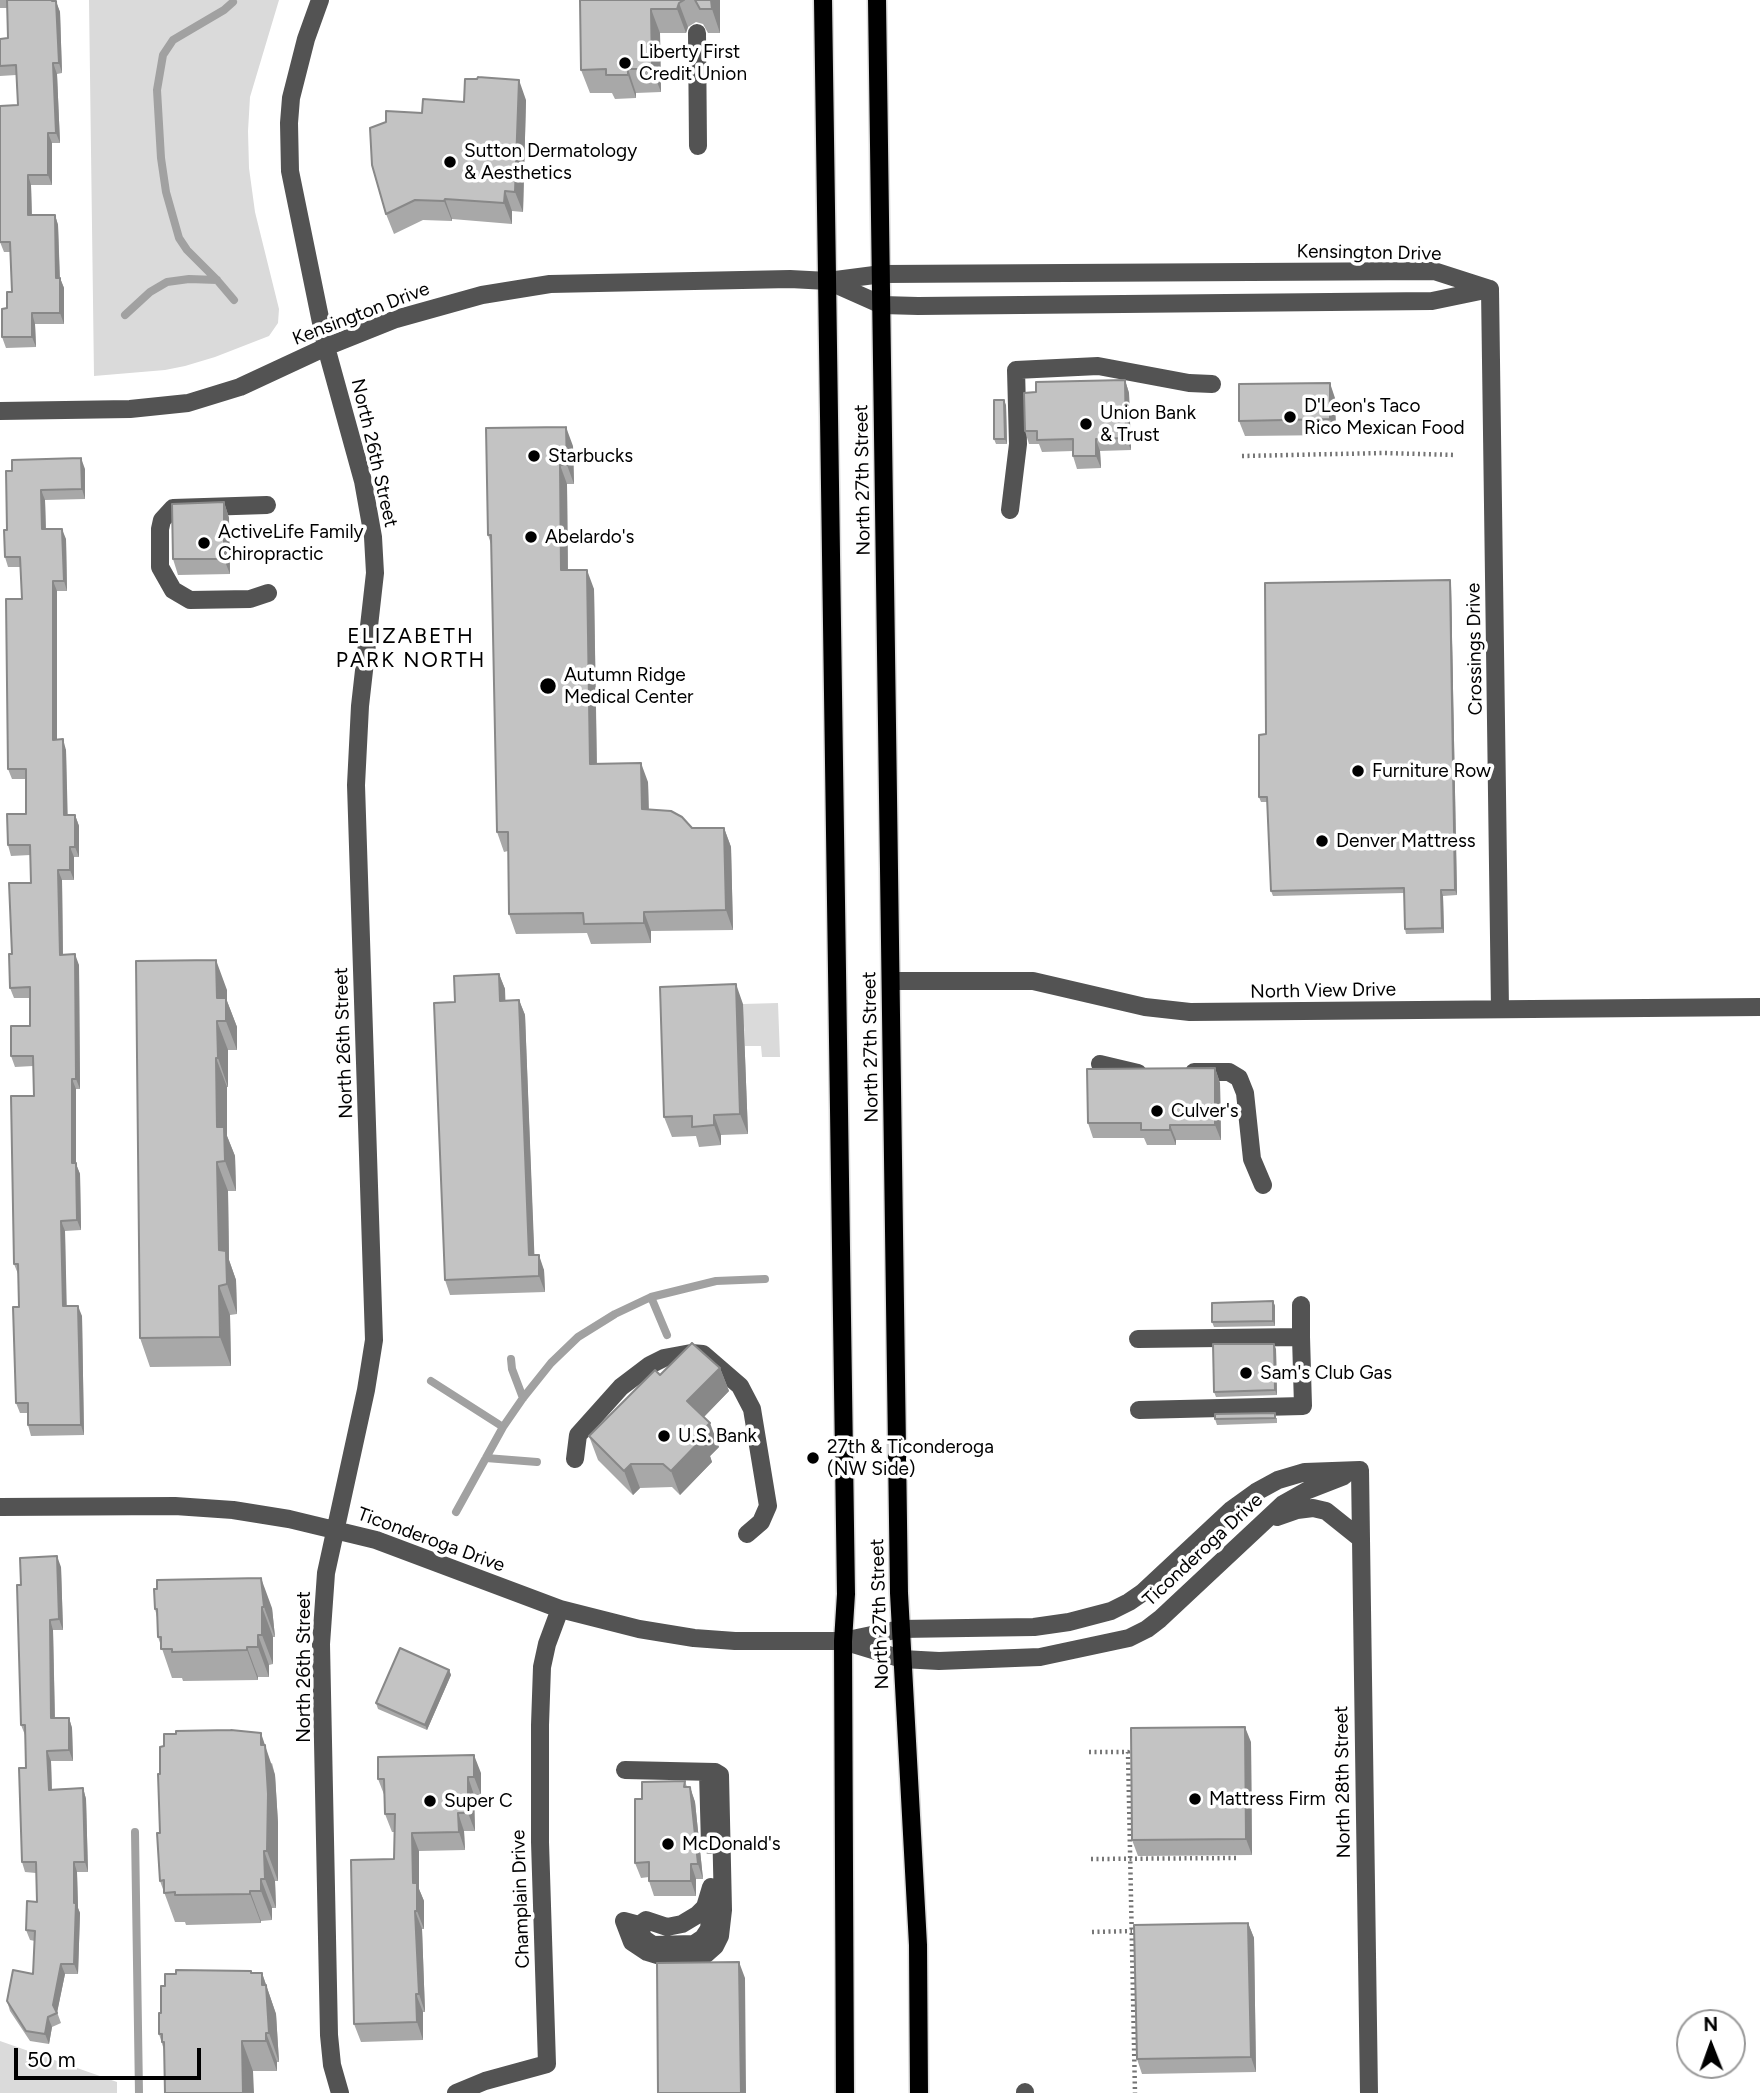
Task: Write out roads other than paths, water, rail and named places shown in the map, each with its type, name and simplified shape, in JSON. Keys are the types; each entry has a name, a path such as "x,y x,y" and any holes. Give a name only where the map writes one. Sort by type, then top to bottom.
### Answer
{"main road":[{"name":"North 27th Street","path":"823,0 846,1594 843,1641 845,2093"},
{"name":"North 27th Street","path":"877,0 900,1629 918,1935 919,2093"}],"street":[{"name":"North 26th Street","path":"320,0 296,77 288,145 296,208 326,348 363,481 373,537 375,573 360,706 356,785 374,1333 366,1390 326,1573 321,1644 329,2035 332,2064 340,2093"},
{"path":"697,33 698,146"},
{"name":"Kensington Drive","path":"0,411 130,409 171,406 207,398 240,387 396,319 517,288 550,284 790,279 828,281 882,274 1434,271 1490,289"},
{"name":"Kensington Drive","path":"828,281 882,305 1432,302 1490,289"},
{"name":"Crossings Drive","path":"1490,289 1500,1009"},
{"path":"1010,510 1018,444 1016,370 1098,366 1189,383 1212,384"},
{"path":"267,505 173,508 162,520 160,529 160,567 162,575 173,590 190,600 250,599 268,593"},
{"name":"North View Drive","path":"891,981 1033,981 1145,1007 1190,1012 1760,1007"},
{"path":"1100,1064 1133,1073 1229,1072 1239,1078 1245,1093 1252,1159 1263,1185"},
{"path":"1139,1410 1303,1406 1301,1305"},
{"path":"1138,1339 1301,1337"},
{"path":"575,1459 578,1435 621,1388 650,1365 664,1358 691,1353 703,1354 740,1386 752,1409 768,1506 761,1521 747,1534"},
{"name":"Ticonderoga Drive","path":"843,1641 902,1659 939,1661 1040,1657 1129,1638 1160,1619 1291,1499 1332,1479 1360,1470"},
{"name":"Ticonderoga Drive","path":"0,1507 190,1506 256,1513 336,1528 376,1539 560,1609 639,1629 694,1638 755,1642 843,1641 900,1629 1034,1627 1069,1622 1111,1611 1142,1593 1223,1517 1256,1492 1279,1480 1305,1472 1360,1470"},
{"name":"North 28th Street","path":"1360,1470 1369,2093"},
{"path":"1256,1529 1280,1516 1312,1508 1329,1512 1361,1539"},
{"name":"Champlain Drive","path":"456,2093 485,2081 547,2064 540,1842 540,1701 545,1656 560,1609"},
{"path":"625,1770 715,1772 721,1778 723,1910 720,1936 715,1946 706,1954 695,1958 660,1956 647,1952 632,1942 631,1923 643,1938 653,1945 694,1944 703,1938 709,1929 712,1916 708,1772"}],"waterway":[{"path":"233,2 173,40 163,55 157,90 166,192 179,238 234,300"},
{"path":"125,315 150,292 167,282 189,279 217,280"},
{"path":"456,1512 503,1427 523,1398 551,1363 578,1337 615,1314 651,1297 716,1281 765,1279"},
{"path":"651,1297 667,1335"},
{"path":"511,1359 523,1398"},
{"path":"431,1381 503,1427"},
{"path":"486,1458 537,1462"},
{"path":"135,1832 139,2093"}],"place":[{"name":"Liberty First Credit Union","path":"625,63"},
{"name":"Sutton Dermatology & Aesthetics","path":"450,162"},
{"name":"D'Leon's Taco Rico Mexican Food","path":"1290,417"},
{"name":"Union Bank & Trust","path":"1086,424"},
{"name":"Starbucks","path":"534,456"},
{"name":"Abelardo's","path":"531,537"},
{"name":"ActiveLife Family Chiropractic","path":"204,543"},
{"name":"Autumn Ridge Medical Center","path":"548,686"},
{"name":"Furniture Row","path":"1358,771"},
{"name":"Denver Mattress","path":"1322,841"},
{"name":"Culver's","path":"1157,1111"},
{"name":"Sam's Club Gas","path":"1246,1373"},
{"name":"U.S. Bank","path":"664,1436"},
{"name":"27th & Ticonderoga (NW Side)","path":"813,1458"},
{"name":"Mattress Firm","path":"1195,1799"},
{"name":"Super C","path":"430,1801"},
{"name":"McDonald's","path":"668,1844"}],"district":[{"name":"ELIZABETH PARK NORTH","path":"411,649"}]}
